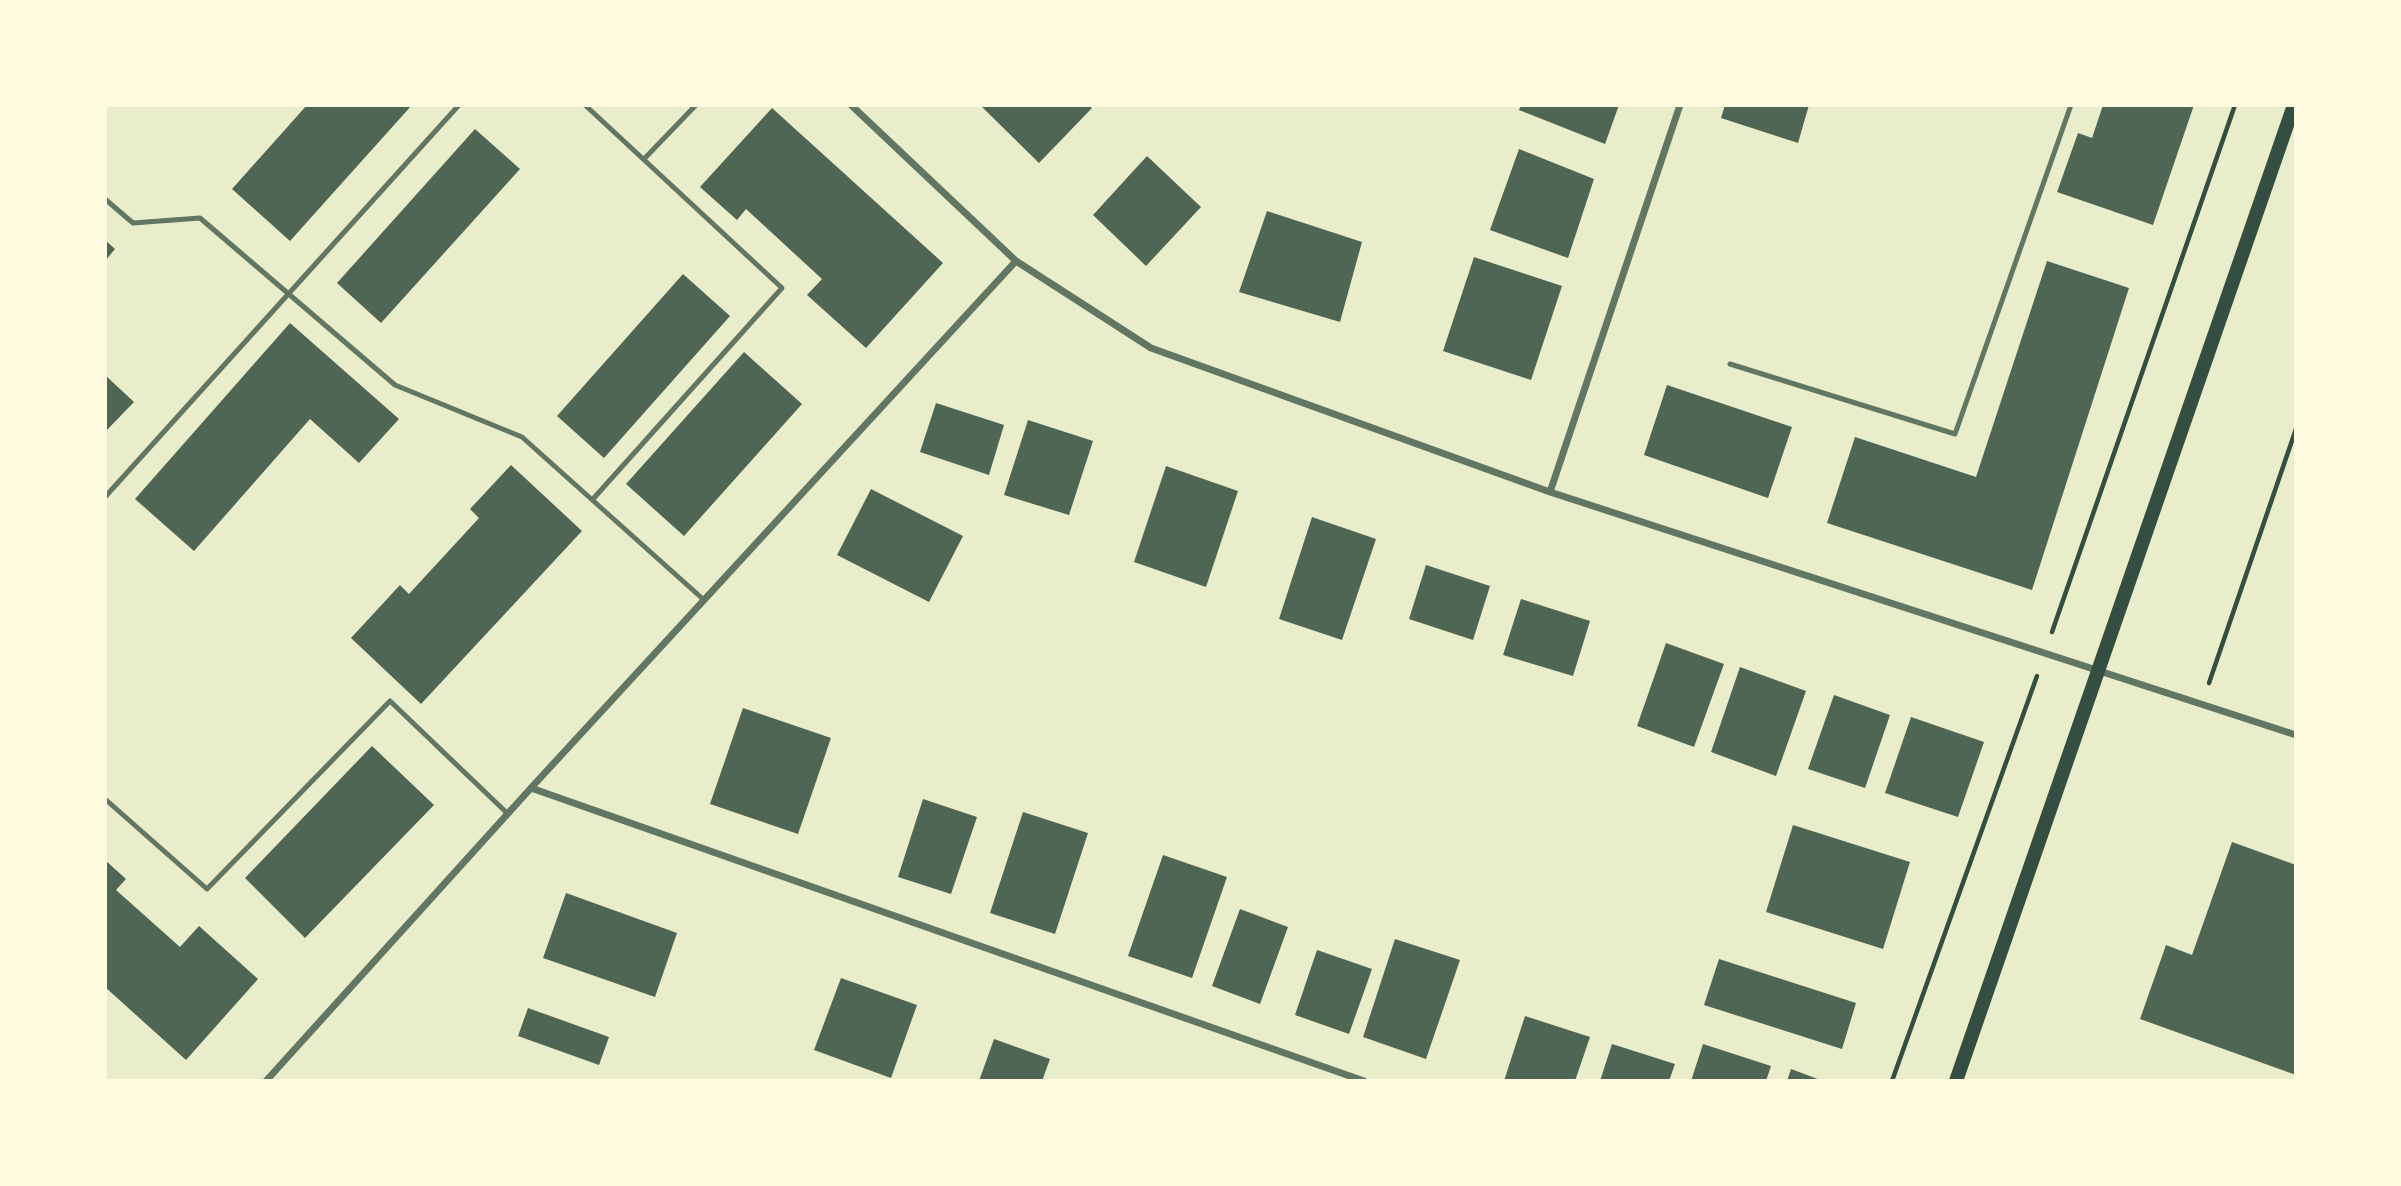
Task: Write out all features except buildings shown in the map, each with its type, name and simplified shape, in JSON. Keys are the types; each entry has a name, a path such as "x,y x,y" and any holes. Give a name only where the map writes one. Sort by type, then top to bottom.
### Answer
{"main road":[{"path":"1956,1081 2096,669 2294,105"}],"street":[{"path":"851,105 1016,261 1152,348 1550,492 2296,735"},
{"path":"1550,492 1680,105"},
{"path":"266,1081 531,788 1016,261"},
{"path":"531,788 1364,1081"}],"lane":[{"path":"105,497 459,105"},
{"path":"585,105 782,288 593,499"},
{"path":"644,159 696,105"},
{"path":"1730,364 1955,434 2071,105"},
{"path":"105,198 133,223 200,218 395,385 522,437 704,600"},
{"path":"105,799 207,890 390,701 508,814"}],"path":[{"path":"1892,1081 2045,653 2235,105"},
{"path":"2201,704 2296,429"}]}
